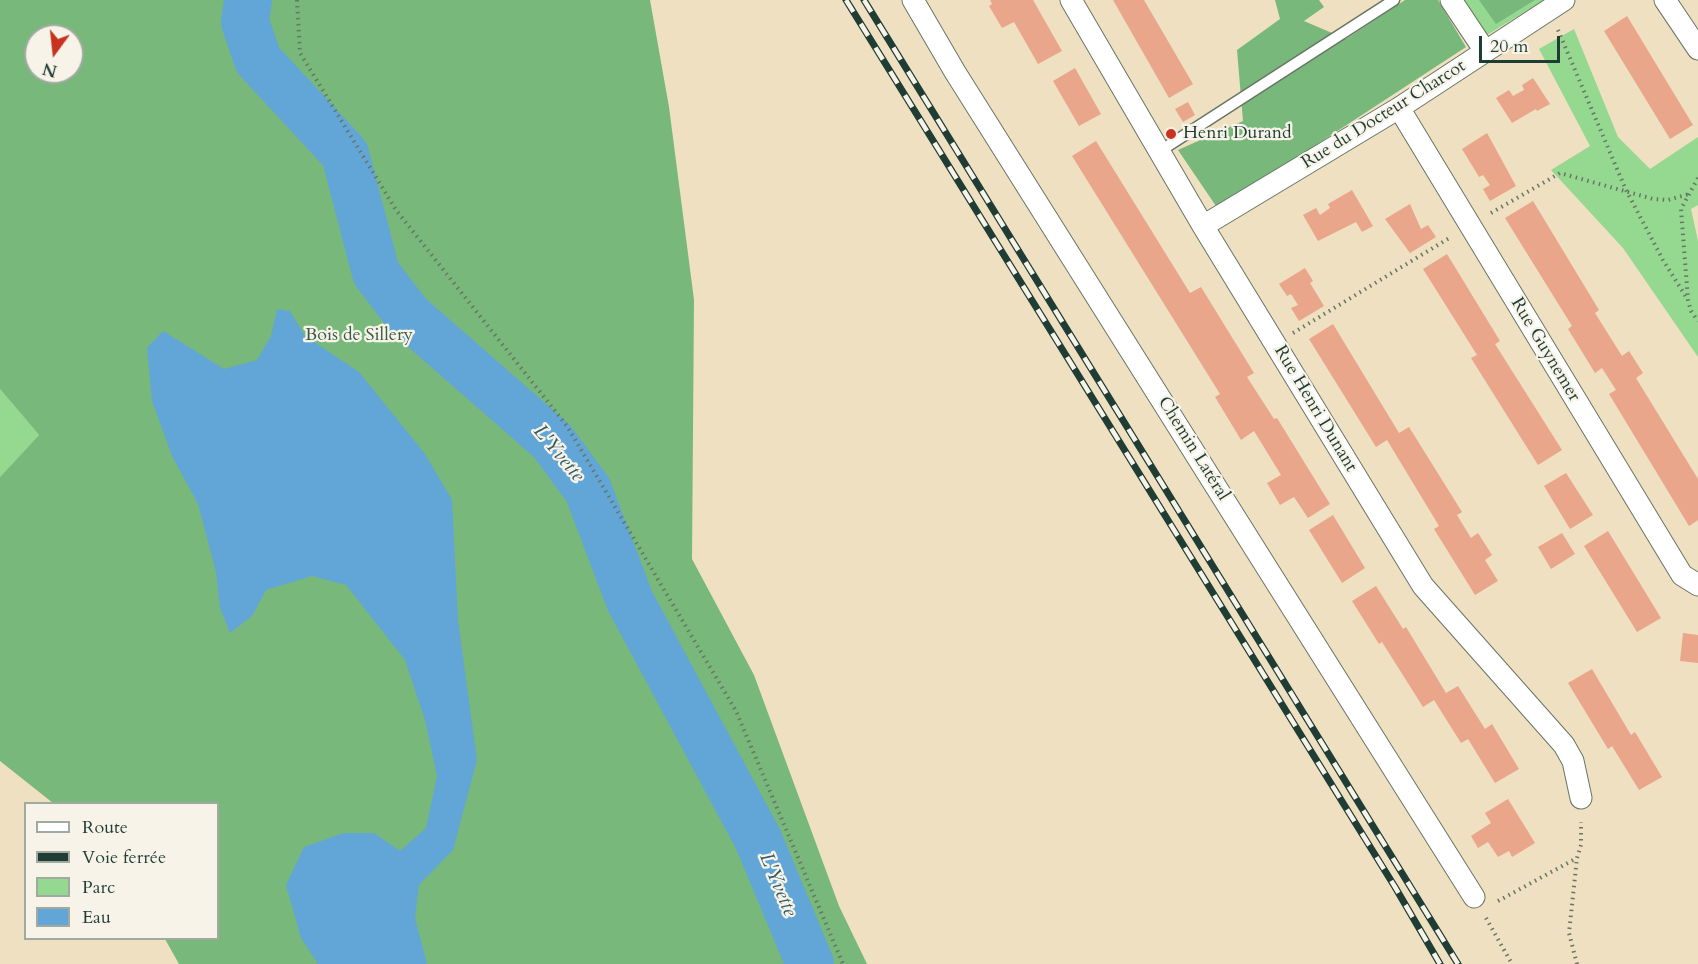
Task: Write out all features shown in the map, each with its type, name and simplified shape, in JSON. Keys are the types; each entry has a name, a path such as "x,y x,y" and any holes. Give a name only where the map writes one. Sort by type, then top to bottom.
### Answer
{"street":[{"name":"Chemin Latéral","path":"913,0 955,72 1478,903"},
{"name":"Rue Henri Dunant","path":"1071,0 1203,226 1423,586 1563,745 1573,761 1581,798"},
{"path":"1451,0 1485,51"},
{"path":"1665,0 1698,49"},
{"name":"Rue du Docteur Charcot","path":"1203,226 1398,108 1556,5"},
{"name":"Rue Guynemer","path":"1398,108 1682,575 1698,585"}],"lane":[{"path":"1160,152 1394,0"}],"path":[{"path":"297,0 300,53 396,210 567,426 736,711 843,964"},
{"path":"1556,5 1626,190 1663,260 1688,300"},
{"path":"1275,344 1560,173 1653,199 1668,200 1689,195"},
{"path":"1698,178 1681,209 1688,300 1698,321"},
{"path":"1577,964 1569,933 1577,858 1581,845 1581,798"},
{"path":"1512,964 1478,903 1577,858"}],"green space":[{"name":"Bois de Sillery","path":"0,0 650,0 669,107 694,300 692,559 754,675 839,906 867,964 179,964 166,940 219,940 219,802 52,802 0,761 0,477 39,435 0,389"},
{"path":"1275,0 1319,0 1324,7 1304,21 1346,39 1405,0 1438,0 1466,47 1218,209 1178,150 1243,121 1237,50 1280,19"},
{"path":"1463,0 1544,0 1487,35"},
{"path":"1479,0 1535,0 1496,24"},
{"path":"1574,29 1618,137 1650,169 1698,137 1698,205 1691,209 1698,241 1698,357 1623,248 1551,170 1590,146 1539,49"},
{"path":"0,389 39,435 0,477"}],"water":[{"path":"277,309 290,311 305,336 359,372 425,454 452,500 458,620 477,760 453,850 419,885 415,918 427,964 318,964 301,938 286,885 304,847 344,833 374,833 400,851 426,828 437,776 425,720 405,660 346,585 312,576 266,590 252,616 230,633 220,608 216,572 198,504 172,456 152,401 147,348 163,331 224,369 257,360 271,336"}],"building":[{"path":"990,0 1033,0 1062,51 1038,64 1014,22 1002,28 989,6 992,4"},
{"path":"1113,0 1144,0 1193,84 1169,98"},
{"path":"1627,16 1693,125 1670,139 1604,31"},
{"path":"1075,68 1101,114 1079,126 1053,81"},
{"path":"1533,78 1550,104 1512,123 1496,98 1509,90 1513,96 1524,90 1522,85"},
{"path":"1188,102 1195,115 1183,122 1175,109"},
{"path":"1487,133 1516,186 1490,201 1483,189 1490,185 1483,175 1479,177 1462,149"},
{"path":"1096,141 1190,293 1201,287 1254,373 1247,377 1274,419 1277,418 1330,504 1308,518 1294,497 1280,505 1267,483 1281,475 1254,431 1241,440 1215,397 1220,394 1072,156"},
{"path":"1352,190 1373,226 1362,232 1356,222 1318,241 1303,215 1316,208 1320,215 1330,208 1328,204"},
{"path":"1533,201 1599,310 1595,313 1622,356 1629,351 1643,373 1636,378 1698,479 1698,520 1689,526 1609,394 1616,390 1602,368 1595,373 1568,329 1572,326 1505,218"},
{"path":"1410,204 1421,229 1428,225 1436,237 1410,253 1385,219"},
{"path":"1447,254 1500,341 1495,344 1562,450 1538,465 1471,358 1477,355 1423,269"},
{"path":"1305,268 1313,281 1310,283 1324,306 1299,321 1291,308 1298,305 1291,294 1287,296 1279,284"},
{"path":"1333,324 1399,433 1409,427 1462,512 1457,515 1471,538 1478,533 1492,555 1485,560 1498,581 1475,595 1434,529 1439,526 1387,440 1376,447 1309,339"},
{"path":"1566,473 1593,515 1570,529 1544,486"},
{"path":"1333,515 1365,568 1342,583 1309,530"},
{"path":"1608,531 1661,618 1637,632 1584,546"},
{"path":"1562,533 1575,554 1551,569 1538,547"},
{"path":"1376,586 1403,629 1406,627 1446,693 1458,686 1485,729 1492,724 1519,769 1495,783 1468,739 1461,743 1434,700 1423,707 1382,642 1379,644 1352,601"},
{"path":"1683,633 1698,635 1698,663 1680,661"},
{"path":"1592,669 1631,735 1635,732 1662,777 1639,790 1612,746 1608,749 1568,683"},
{"path":"1508,799 1535,843 1512,857 1509,851 1498,857 1488,842 1478,848 1471,836 1491,823 1485,813"}],"waterway":[{"name":"L'Yvette","path":"248,0 245,22 258,60 345,154 376,273 408,315 552,441 588,490 630,601 758,839 810,964"}],"railway":[{"path":"846,0 1395,887 1440,964"},
{"path":"864,0 1458,964"}],"place":[{"name":"Henri Durand","path":"1171,134"}]}
